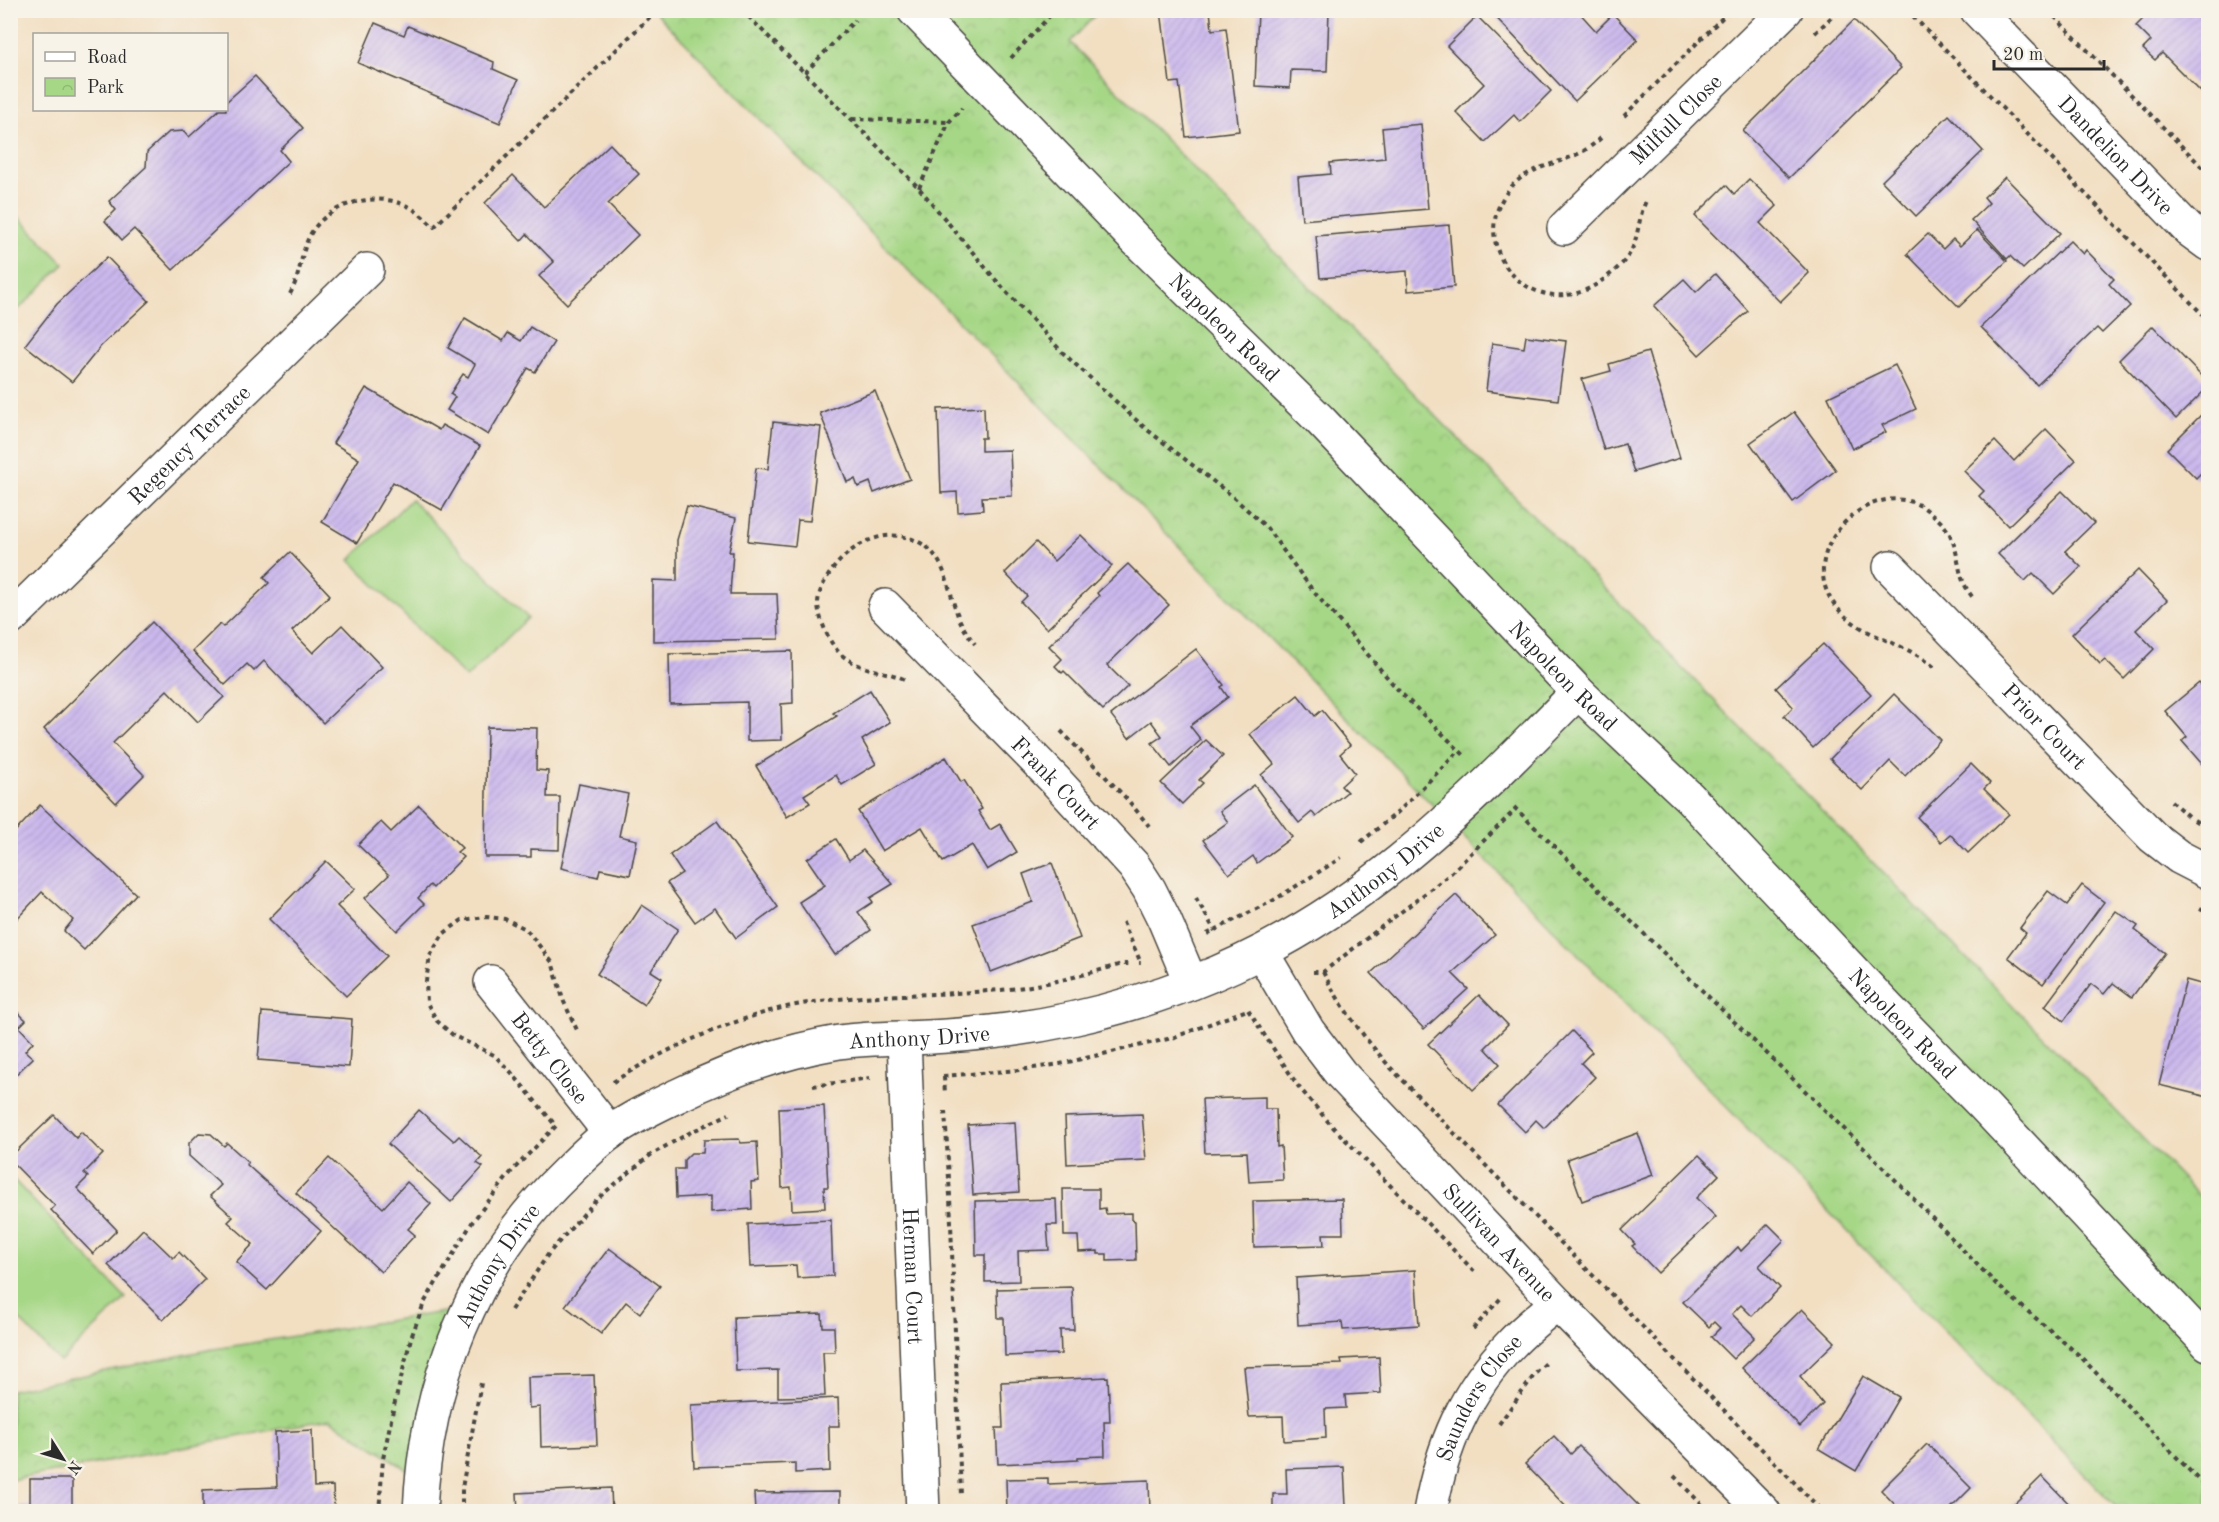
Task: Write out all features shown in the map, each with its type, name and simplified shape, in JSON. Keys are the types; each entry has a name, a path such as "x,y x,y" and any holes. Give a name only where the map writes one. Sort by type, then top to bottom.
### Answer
{"street":[{"name":"Napoleon Road","path":"914,10 1134,238 1327,427 1578,692 1690,798 2208,1344"},
{"name":"Milfull Close","path":"1564,228 1786,10"},
{"name":"Dandelion Drive","path":"1977,10 2190,230 2208,244"},
{"name":"Regency Terrace","path":"10,619 367,270"},
{"name":"Prior Court","path":"1890,567 2153,837 2179,857 2208,872"},
{"name":"Frank Court","path":"885,606 1054,779 1134,866 1164,919 1191,983"},
{"name":"Anthony Drive","path":"420,1512 422,1466 434,1403 443,1371 468,1308 504,1245 526,1216 552,1187 610,1133 649,1109 728,1072 784,1053 843,1041 989,1033 1063,1022 1115,1009 1191,983 1262,952 1331,913 1412,853 1489,782 1578,692"},
{"name":"Sullivan Avenue","path":"1262,952 1308,1031 1340,1073 1557,1303 1764,1512"},
{"name":"Betty Close","path":"491,982 610,1133"},
{"name":"Herman Court","path":"904,1039 923,1512"},
{"name":"Saunders Close","path":"1431,1512 1446,1446 1469,1398 1491,1367 1513,1342 1557,1303"}],"path":[{"path":"434,227 657,10"},
{"path":"1004,66 1055,10"},
{"path":"1907,10 2208,320"},
{"path":"2048,10 2208,173"},
{"path":"805,73 855,20"},
{"path":"918,189 949,122 965,104"},
{"path":"852,119 949,122"},
{"path":"1354,848 1398,812 1459,751"},
{"path":"1312,971 1323,972 1449,875 1516,809"},
{"path":"1201,937 1274,900 1347,854"},
{"path":"1323,972 1349,1017 1389,1066 1823,1512"},
{"path":"807,1087 867,1080 873,1076"},
{"path":"944,1077 961,1500"},
{"path":"506,1318 549,1252 598,1198 652,1154 690,1132 731,1113"},
{"path":"1497,1427 1529,1382 1555,1354"},
{"path":"462,1512 462,1488 481,1382"}],"green space":[{"path":"654,11 1099,11 1070,42 2208,1205 2208,1511 2120,1511 1412,784"},
{"path":"11,209 64,264 11,317"},
{"path":"411,499 528,618 466,678 350,560"},
{"path":"11,1177 126,1298 60,1362 11,1311"},
{"path":"468,1308 421,1479 330,1419 11,1480 11,1390 208,1350"}],"building":[{"path":"1161,10 1210,10 1212,30 1226,28 1239,131 1186,137 1179,82 1170,83"},
{"path":"1258,10 1329,10 1327,71 1291,70 1290,88 1255,86"},
{"path":"1489,10 1577,10 1596,31 1613,14 1638,40 1575,101"},
{"path":"2152,10 2208,10 2208,40 2206,43 2208,45 2208,92 2205,96 2162,53 2155,60 2143,49 2151,41 2136,26"},
{"path":"1477,16 1551,91 1520,122 1514,115 1485,142 1456,112 1484,84 1447,46"},
{"path":"1854,20 1901,68 1789,178 1743,131"},
{"path":"375,23 404,35 408,26 494,62 493,69 518,80 500,123 358,63"},
{"path":"255,76 303,128 280,150 289,161 173,270 134,229 122,240 105,221 116,210 109,201 146,167 147,152 169,132 184,131 189,137 218,111 228,111 228,100"},
{"path":"1949,115 1983,151 1916,216 1882,181"},
{"path":"1421,124 1428,209 1302,220 1298,177 1331,174 1330,163 1385,158 1382,128"},
{"path":"610,144 639,174 608,204 638,235 567,304 539,276 554,262 527,234 521,241 485,203 513,175 544,207"},
{"path":"2005,177 2060,233 2023,269 2010,256 2007,259 1971,220 1989,203 1984,197"},
{"path":"1749,179 1777,206 1760,223 1809,273 1780,302 1695,216 1726,185 1734,194"},
{"path":"1449,225 1454,287 1408,291 1407,271 1320,278 1316,236"},
{"path":"1977,230 2007,261 1959,307 1907,254 1928,234 1943,249 1953,239 1960,246"},
{"path":"2070,241 2083,254 2086,250 2114,279 2109,284 2130,306 2102,333 2097,328 2037,385 1981,327"},
{"path":"107,257 149,301 101,346 72,382 25,345 57,304"},
{"path":"1715,274 1748,311 1699,355 1654,306 1684,279 1696,292"},
{"path":"465,318 503,341 508,333 521,341 530,327 554,342 535,372 528,368 488,435 447,410 455,397 450,394 463,374 468,377 475,364 448,348"},
{"path":"2153,326 2208,383 2208,387 2176,419 2119,360"},
{"path":"1526,336 1566,341 1558,400 1486,391 1492,343 1524,348"},
{"path":"1648,352 1680,458 1634,472 1625,444 1604,450 1582,379 1611,371 1609,364"},
{"path":"1895,365 1916,409 1882,425 1886,432 1852,449 1828,397"},
{"path":"366,388 439,430 442,425 480,446 442,510 393,482 357,543 322,522 359,459 333,443"},
{"path":"875,391 910,479 874,493 870,482 858,487 855,479 847,482 820,413"},
{"path":"984,407 985,438 981,438 981,451 1010,450 1012,496 982,497 983,510 958,512 957,492 941,493 938,409"},
{"path":"2208,408 2208,466 2196,478 2167,449"},
{"path":"1794,412 1836,470 1793,502 1750,443"},
{"path":"773,422 821,427 810,521 798,520 795,546 748,541 756,468 768,469"},
{"path":"2046,429 2076,460 2008,526 1979,496 1984,491 1964,471 1995,441 2014,461"},
{"path":"2062,491 2094,523 2065,551 2081,567 2054,594 2033,573 2025,581 1998,554"},
{"path":"687,506 736,518 729,552 733,552 730,594 777,594 779,639 653,641 653,580 677,581 677,540"},
{"path":"1081,535 1112,566 1047,629 1021,602 1027,596 1005,573 1036,542 1054,561"},
{"path":"290,552 330,595 292,631 313,653 342,625 382,667 323,723 264,661 254,671 247,664 225,685 193,651 220,624 223,627 269,583 264,577"},
{"path":"1128,564 1169,605 1107,665 1128,686 1103,710 1064,671 1062,673 1055,666 1062,659 1049,646 1099,596 1097,593"},
{"path":"2138,570 2167,600 2136,630 2154,649 2124,679 2105,660 2100,664 2072,634"},
{"path":"152,622 224,697 198,722 167,690 113,743 144,775 116,803 44,729"},
{"path":"1823,644 1871,694 1813,748 1784,716 1793,707 1776,688"},
{"path":"1196,649 1224,685 1221,687 1228,697 1190,726 1201,740 1171,767 1152,743 1162,736 1151,721 1129,738 1111,715"},
{"path":"792,651 793,703 781,704 782,740 747,741 747,702 670,704 669,654"},
{"path":"2199,683 2208,694 2208,759 2202,764 2182,741 2187,737 2165,711"},
{"path":"870,690 890,722 862,740 876,764 842,785 836,775 804,795 810,803 787,817 756,766 837,716 833,713"},
{"path":"1894,694 1940,740 1905,776 1890,761 1862,790 1830,759"},
{"path":"1298,695 1315,716 1322,710 1350,745 1340,754 1355,773 1341,786 1347,792 1316,817 1312,812 1299,823 1261,775 1274,764 1250,734"},
{"path":"487,727 537,728 536,770 548,771 547,797 560,797 559,850 531,849 531,857 485,857"},
{"path":"1206,740 1223,756 1199,780 1203,783 1182,804 1161,783"},
{"path":"946,757 961,782 964,780 982,809 978,811 990,830 1000,824 1017,852 987,870 972,845 943,862 922,827 882,851 858,811"},
{"path":"1971,764 1990,783 1984,789 2009,814 1968,853 1950,834 1941,842 1917,817"},
{"path":"579,784 628,794 619,836 637,840 630,875 600,869 598,877 561,868"},
{"path":"1254,785 1292,837 1257,863 1253,856 1229,874 1203,840 1228,822 1220,811"},
{"path":"40,805 136,894 84,950 64,931 73,920 42,892 10,926 10,862 15,857 10,853 10,837"},
{"path":"419,805 462,848 457,852 463,857 433,888 430,885 418,898 424,904 397,931 365,898 389,875 358,845 381,822 391,832"},
{"path":"717,821 778,907 736,938 715,908 695,922 667,883 682,873 670,855"},
{"path":"836,839 849,860 863,850 893,884 870,898 873,902 858,912 871,930 835,955 799,902 825,885 807,859"},
{"path":"326,861 355,889 337,906 387,956 346,996 269,919"},
{"path":"1052,863 1080,938 991,972 973,924 1033,902 1023,874"},
{"path":"2082,885 2104,902 2043,984 2008,957 2026,933 2020,928 2048,891 2067,905"},
{"path":"1456,895 1495,935 1452,973 1468,989 1424,1029 1371,973"},
{"path":"642,905 678,929 651,971 662,978 644,1005 597,974"},
{"path":"2116,911 2138,926 2135,930 2165,953 2132,997 2113,983 2104,994 2091,984 2064,1021 2045,1006"},
{"path":"2186,980 2208,986 2208,1097 2159,1085"},
{"path":"1479,995 1508,1025 1485,1048 1500,1064 1473,1090 1428,1044"},
{"path":"10,1005 26,1020 19,1027 33,1042 25,1051 33,1058 10,1080"},
{"path":"262,1012 352,1019 349,1067 258,1060"},
{"path":"1572,1031 1592,1052 1581,1063 1595,1077 1544,1128 1536,1120 1525,1132 1498,1105"},
{"path":"1265,1097 1265,1109 1276,1109 1277,1147 1281,1146 1283,1180 1249,1182 1247,1152 1205,1153 1202,1099"},
{"path":"824,1106 828,1187 824,1187 825,1208 792,1210 791,1187 782,1188 779,1108"},
{"path":"419,1110 454,1141 459,1136 482,1157 477,1163 483,1167 451,1202 388,1144"},
{"path":"1142,1114 1146,1160 1067,1164 1065,1117"},
{"path":"54,1115 76,1138 81,1132 103,1154 84,1173 88,1177 77,1188 117,1230 93,1254 51,1210 55,1206 10,1160 10,1157"},
{"path":"1015,1122 1019,1192 973,1195 968,1125"},
{"path":"199,1133 211,1134 224,1146 227,1143 248,1162 246,1164 321,1231 267,1290 236,1262 253,1244 228,1222 233,1217 210,1196 221,1185 189,1156 189,1143"},
{"path":"1638,1133 1653,1175 1582,1201 1567,1159"},
{"path":"739,1139 741,1143 757,1142 759,1181 751,1182 752,1209 711,1212 711,1196 676,1198 675,1169 684,1169 684,1160 691,1153 703,1153 704,1140"},
{"path":"1699,1155 1719,1175 1696,1198 1716,1217 1658,1273 1632,1246 1635,1244 1622,1230"},
{"path":"329,1158 383,1208 407,1182 431,1204 408,1229 415,1235 381,1272 296,1193"},
{"path":"1063,1189 1099,1189 1099,1209 1105,1208 1106,1214 1132,1213 1132,1220 1135,1221 1136,1260 1107,1261 1107,1254 1098,1254 1098,1251 1079,1252 1078,1236 1064,1236"},
{"path":"1056,1199 1057,1225 1047,1225 1049,1250 1018,1251 1019,1281 985,1282 985,1255 976,1255 975,1201"},
{"path":"1342,1199 1343,1234 1323,1234 1324,1245 1254,1247 1253,1201"},
{"path":"831,1220 833,1276 797,1278 796,1265 750,1267 748,1224"},
{"path":"1768,1224 1784,1240 1759,1266 1780,1288 1752,1316 1741,1305 1732,1314 1755,1337 1733,1359 1711,1337 1720,1328 1714,1322 1709,1327 1683,1302 1738,1247 1741,1251"},
{"path":"143,1229 173,1258 179,1252 205,1279 163,1320 108,1265"},
{"path":"609,1248 660,1286 640,1313 626,1302 601,1334 565,1306"},
{"path":"1415,1270 1419,1325 1343,1330 1342,1322 1298,1325 1296,1278"},
{"path":"1072,1287 1074,1330 1060,1330 1061,1354 1005,1356 1004,1318 998,1318 997,1289"},
{"path":"1802,1309 1835,1342 1800,1376 1823,1404 1800,1427 1742,1368"},
{"path":"822,1314 823,1327 834,1327 835,1352 823,1352 825,1396 778,1397 778,1370 736,1371 734,1317"},
{"path":"1379,1357 1381,1393 1345,1395 1346,1408 1325,1409 1326,1438 1284,1441 1283,1416 1249,1417 1244,1367 1342,1364 1341,1359"},
{"path":"594,1375 597,1445 541,1447 540,1407 529,1408 528,1377"},
{"path":"1863,1376 1899,1397 1856,1471 1819,1449"},
{"path":"1108,1377 1110,1422 1104,1422 1105,1456 1078,1457 1078,1460 998,1464 996,1428 1003,1428 1001,1382"},
{"path":"838,1398 839,1426 829,1426 830,1471 795,1473 795,1463 694,1467 691,1405"},
{"path":"312,1430 314,1487 333,1486 334,1512 203,1512 203,1490 277,1487 275,1432"},
{"path":"1554,1436 1571,1454 1579,1446 1639,1506 1633,1512 1571,1512 1525,1464"},
{"path":"1927,1444 1971,1488 1947,1512 1934,1512 1931,1509 1928,1512 1902,1512 1881,1490"},
{"path":"1344,1467 1346,1506 1350,1506 1350,1512 1273,1512 1273,1494 1287,1494 1286,1469"},
{"path":"2042,1476 2077,1512 2006,1512"},
{"path":"1048,1478 1048,1484 1149,1480 1150,1512 1007,1512 1006,1479"},
{"path":"30,1479 72,1479 72,1512 10,1512 10,1506 30,1506"},
{"path":"611,1488 612,1512 518,1512 517,1493"},
{"path":"840,1492 840,1512 755,1512 754,1493"}]}
